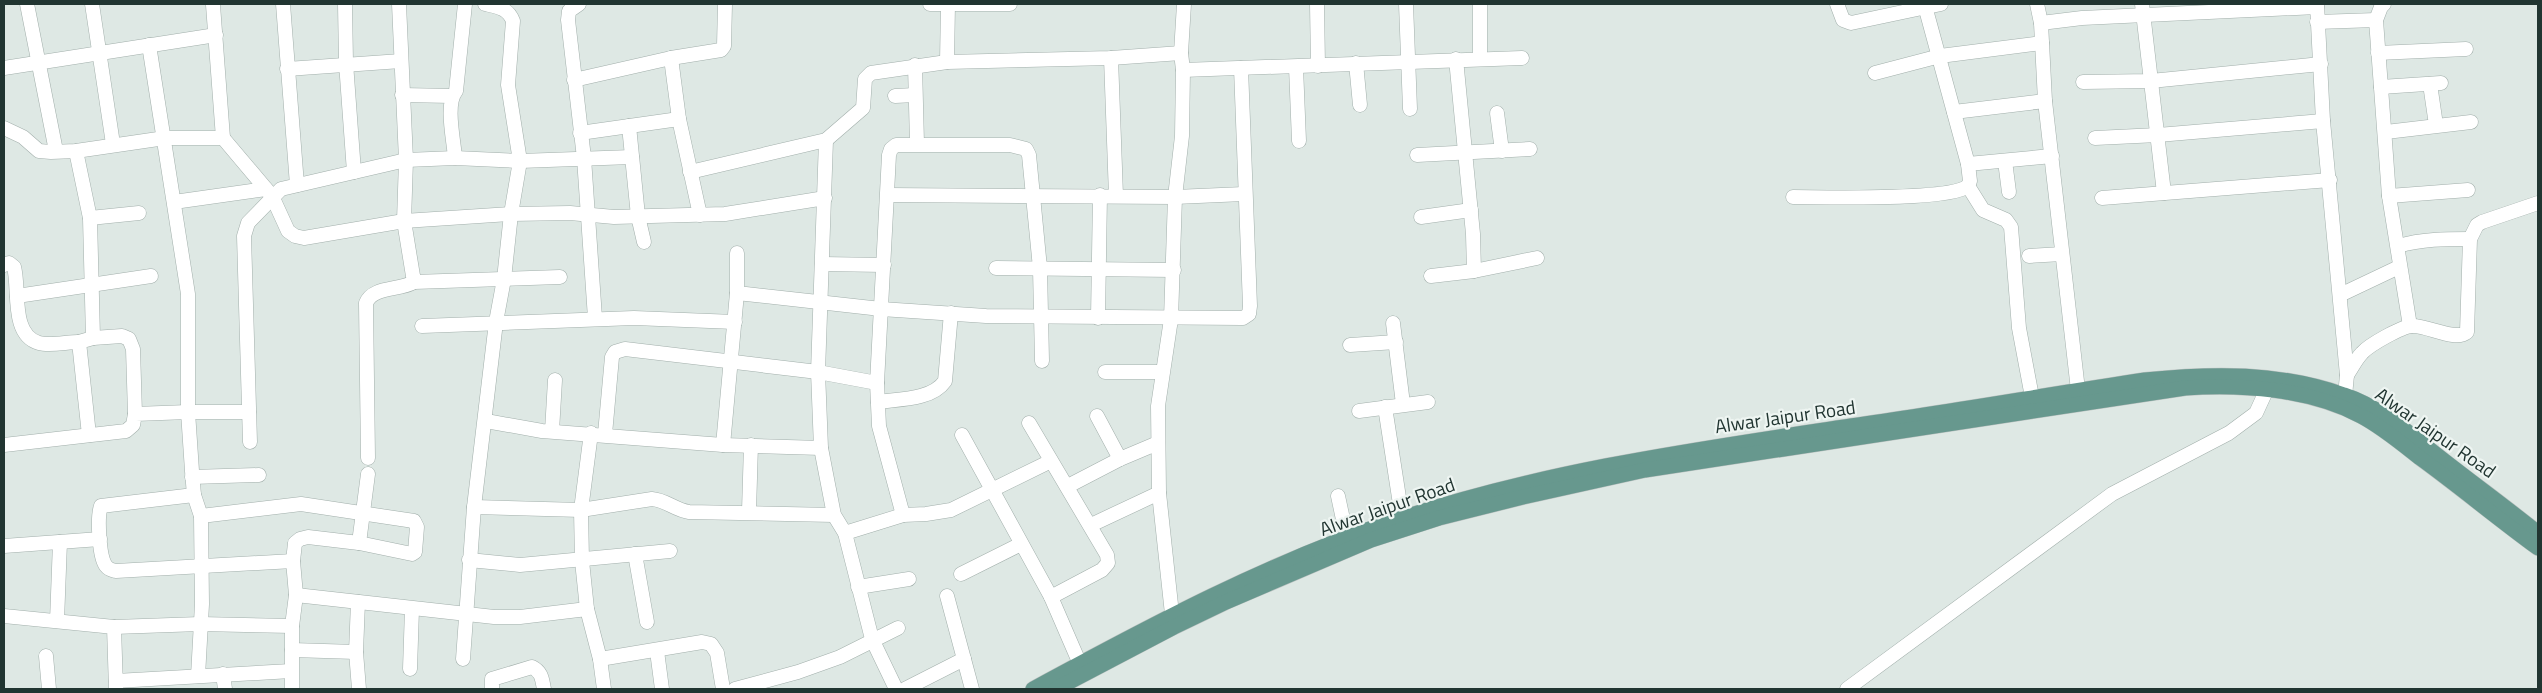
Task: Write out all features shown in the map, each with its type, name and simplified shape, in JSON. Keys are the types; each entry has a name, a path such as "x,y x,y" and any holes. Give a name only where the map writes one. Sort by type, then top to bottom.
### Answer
{"main road":[{"name":"Alwar Jaipur Road","path":"1034,689 1172,614 1347,538 1402,517 1525,484 1605,466 2032,398 2050,401 2078,390 2146,380 2222,374 2250,375 2286,381 2344,402 2377,411 2538,533"},
{"name":"Alwar Jaipur Road","path":"1056,689 1174,626 1226,602 1371,540 1439,518 1645,470 2050,401 2185,388 2239,386 2344,402 2538,548"}],"street":[{"path":"27,4 56,152"},
{"path":"92,4 101,54 112,144"},
{"path":"283,4 297,185"},
{"path":"345,4 346,63 354,172"},
{"path":"399,4 406,160 404,221 414,282"},
{"path":"455,158 450,109 452,96 456,91 465,4"},
{"path":"463,660 468,615 469,560 474,507 486,421 496,322 504,279 511,214 520,162 508,85 514,21 510,12 501,7 485,4"},
{"path":"579,4 569,11 568,20 584,158 595,318"},
{"path":"574,80 671,58 721,50 724,46 724,4"},
{"path":"930,4 1010,4"},
{"path":"947,62 948,4"},
{"path":"1172,614 1159,493 1158,406 1171,319 1175,197 1182,136 1183,70 1181,53 1184,4"},
{"path":"1317,4 1318,66"},
{"path":"1406,4 1410,109"},
{"path":"1480,4 1480,59"},
{"path":"1837,4 1843,20 1851,23 1902,8 1941,4"},
{"path":"2037,4 2041,23 2046,100 2078,390"},
{"path":"2384,4 2376,20 2386,132 2389,196 2410,326"},
{"path":"214,5 224,138 269,192 288,231 294,236 304,238 404,221 511,214 638,216 700,215 756,211 825,198"},
{"path":"1793,197 1912,195 1954,192 1968,186 1970,181 1968,164 1926,6"},
{"path":"2041,23 2143,10 2317,6 2323,121 2347,375 2344,402"},
{"path":"2143,10 2164,193"},
{"path":"2317,22 2376,20"},
{"path":"4,68 216,36"},
{"path":"1875,73 1940,56 2042,43"},
{"path":"149,45 188,294 188,412 194,495 201,516 202,604 198,676"},
{"path":"2378,53 2466,50"},
{"path":"690,172 826,140 863,108 867,75 871,72 947,62 1111,58 1181,53"},
{"path":"671,58 679,119 700,215"},
{"path":"1111,58 1116,196"},
{"path":"1183,70 1296,67 1408,60 1522,58"},
{"path":"1456,59 1471,210 1474,271"},
{"path":"287,69 346,63 401,61"},
{"path":"1356,64 1360,105"},
{"path":"2083,82 2151,81 2321,64"},
{"path":"916,65 917,144"},
{"path":"1296,67 1299,141"},
{"path":"737,293 881,309 951,313 1098,318 1243,318 1249,314 1241,68"},
{"path":"2381,87 2436,83 2436,126"},
{"path":"402,95 452,96"},
{"path":"895,96 915,95"},
{"path":"1954,112 2046,100"},
{"path":"1497,113 1502,151"},
{"path":"580,133 679,119"},
{"path":"2096,138 2158,135 2323,121"},
{"path":"2386,132 2471,122"},
{"path":"629,126 638,216 644,242"},
{"path":"4,128 23,138 39,151 56,152 76,151 112,144 165,138 224,138"},
{"path":"826,140 825,198 819,302 818,372 821,448 834,515 845,533 872,639 896,689"},
{"path":"903,515 878,426 877,383 891,149 896,145 1010,145 1026,148 1029,155 1040,268 1042,360"},
{"path":"1417,155 1530,149"},
{"path":"76,151 90,218 93,338"},
{"path":"1968,164 2052,156"},
{"path":"174,202 269,192 406,160 455,158 520,162 632,157"},
{"path":"2005,161 2009,192"},
{"path":"2102,198 2330,180"},
{"path":"1968,186 1983,210 2006,220 2010,228 2019,328 2032,398"},
{"path":"2389,196 2468,190"},
{"path":"250,442 244,236 248,223 269,192"},
{"path":"888,195 1175,197 1244,194"},
{"path":"1098,318 1100,195"},
{"path":"2347,375 2362,352 2376,342 2410,326 2432,328 2456,337 2462,336 2467,332 2470,239 2477,225 2538,203"},
{"path":"1422,217 1471,210"},
{"path":"90,218 139,212"},
{"path":"2398,246 2412,242 2439,239 2470,239"},
{"path":"723,445 729,361 737,293 737,253"},
{"path":"2029,256 2062,254"},
{"path":"1431,276 1474,271 1537,258"},
{"path":"4,264 9,263 14,267 20,321 26,334 32,339 39,343 79,342 93,338 122,336 129,339 133,357 135,414 133,426 126,431 4,445"},
{"path":"822,264 884,266"},
{"path":"2340,295 2400,267"},
{"path":"996,268 1174,270"},
{"path":"17,296 151,276"},
{"path":"368,458 366,303 369,296 376,292 401,288 414,282 560,277"},
{"path":"878,402 922,395 941,386 945,381 951,313"},
{"path":"422,326 595,318 734,322"},
{"path":"1394,323 1402,404"},
{"path":"79,342 89,435"},
{"path":"1350,345 1396,342"},
{"path":"604,689 600,659 587,609 582,561 581,510 598,434 612,357 616,352 625,349 729,361 818,372 877,383"},
{"path":"1105,372 1162,372"},
{"path":"552,431 555,380"},
{"path":"1847,689 2112,494 2229,433 2256,414 2267,389"},
{"path":"1359,411 1428,402"},
{"path":"1385,407 1402,517"},
{"path":"135,414 249,412"},
{"path":"1097,416 1120,459"},
{"path":"486,421 552,431 723,445 821,448"},
{"path":"1029,423 1108,554 1108,564 1102,570 1051,597"},
{"path":"962,435 1051,597 1080,664"},
{"path":"1068,486 1120,459 1158,443"},
{"path":"749,512 751,445"},
{"path":"845,533 903,515 951,510 1051,461"},
{"path":"359,543 368,474"},
{"path":"192,477 259,475"},
{"path":"1091,525 1159,493"},
{"path":"194,495 101,506 98,512 100,539 104,564 108,569 116,571 293,560"},
{"path":"1338,496 1347,538"},
{"path":"474,507 581,510 652,499 661,500 679,510 834,515"},
{"path":"201,516 301,504 414,521 417,527 415,552 407,553 359,543 308,537 300,539 295,543 293,560 296,595 292,626 292,689"},
{"path":"4,546 100,539"},
{"path":"57,621 60,542"},
{"path":"961,574 1021,544"},
{"path":"469,560 520,565 582,561 670,551"},
{"path":"635,554 646,622"},
{"path":"858,587 909,579"},
{"path":"296,595 412,610 468,615 520,617 587,609"},
{"path":"948,596 972,689"},
{"path":"358,602 356,652 360,689"},
{"path":"410,669 412,610"},
{"path":"4,616 114,627 200,624 292,626"},
{"path":"114,627 116,685 198,676 291,670"},
{"path":"735,689 798,672 840,656 898,628"},
{"path":"600,659 702,642 711,644 717,653 723,689"},
{"path":"292,650 356,652"},
{"path":"657,651 662,689"},
{"path":"46,656 49,689"},
{"path":"905,689 964,659"},
{"path":"492,689 492,679 532,667 538,670 542,677 544,689"},
{"path":"223,674 225,689"}]}
